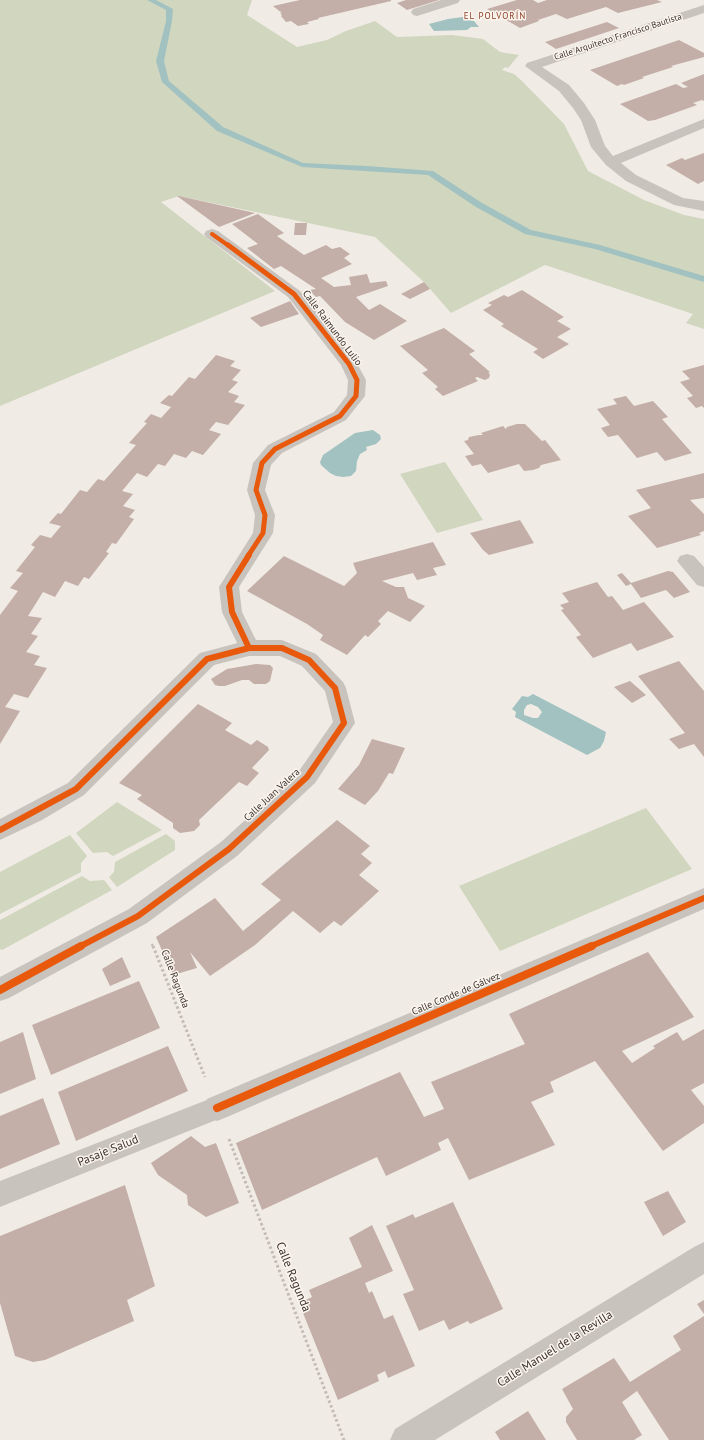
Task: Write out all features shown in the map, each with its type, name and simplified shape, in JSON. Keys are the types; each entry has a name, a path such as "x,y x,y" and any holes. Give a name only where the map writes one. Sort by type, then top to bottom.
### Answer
{"street":[{"path":"416,12 454,0"},
{"name":"Calle Arquitecto Francisco Bautista","path":"611,162 598,147 588,120 580,106 564,88 532,66 704,9"},
{"path":"704,123 611,162 631,178 679,202 704,206"},
{"name":"Calle Raimundo Lulio","path":"212,234 294,294 349,364 357,380 356,396 340,416 275,449 262,463 256,490 265,515 263,533 229,587 232,612 248,648"},
{"path":"687,561 704,580"},
{"name":"Calle Juan Valera","path":"0,830 76,789 207,659 248,648 282,648 309,660 335,688 344,723 307,777 229,849 138,916 0,990"},
{"name":"Calle Conde de Gálvez","path":"217,1108 704,898"},
{"name":"Calle Manuel de la Revilla","path":"406,1440 704,1257"}],"lane":[{"name":"Pasaje Salud","path":"0,1194 217,1108"}],"green space":[{"path":"0,0 252,0 247,15 297,47 327,40 346,31 375,21 397,37 452,35 483,39 500,52 519,55 508,68 505,67 502,70 514,74 521,80 564,124 588,171 644,200 684,215 704,219 704,329 686,323 693,314 545,265 451,313 424,282 375,237 179,196 161,202 275,291 0,406"},
{"path":"445,462 483,520 437,533 400,474"},
{"path":"117,802 162,830 113,856 107,852 93,853 76,833"},
{"path":"646,808 692,869 500,951 459,886"},
{"path":"166,834 175,841 175,850 117,887 109,877 114,872 115,862"},
{"path":"70,835 87,856 81,863 81,872 0,914 0,872"},
{"path":"82,876 90,881 104,880 112,890 2,950 0,949 0,920"}],"water":[{"path":"463,17 474,21 479,27 471,27 467,30 434,31 429,24 448,19"},
{"path":"373,430 380,435 381,439 376,444 366,447 367,450 360,454 357,461 356,471 351,476 336,476 321,465 320,462 323,455 355,433"},
{"path":"533,694 606,732 604,741 600,748 587,755 515,717 516,712 512,709 522,696 528,697","holes":["531,704 538,707 542,712 538,718 524,715 524,710 527,705"]}],"building":[{"path":"300,0 391,1 318,18 319,19 307,22 309,24 298,26 291,21 286,22 281,16 282,15 280,13 282,13 273,6"},
{"path":"406,0 439,0 407,10 397,3"},
{"path":"517,0 533,0 538,3 547,0 657,0 662,2 618,13 606,7 567,19 556,14 520,28 487,9"},
{"path":"607,22 619,28 556,49 545,42"},
{"path":"679,40 704,53 704,57 671,66 673,67 642,77 644,78 624,85 622,84 617,86 590,70"},
{"path":"704,74 704,101 702,100 693,103 697,105 655,120 648,121 620,104 676,84 683,88 688,87 681,83"},
{"path":"704,153 704,181 698,184 666,165 682,158 685,160"},
{"path":"177,196 179,196 255,213 219,227"},
{"path":"258,214 284,233 277,236 304,255 326,245 332,249 340,247 350,254 344,258 352,264 321,278 334,287 351,285 349,277 367,274 370,283 386,281 388,286 356,297 369,310 380,304 407,321 374,340 345,322 320,296 316,297 309,290 316,289 281,266 274,269 247,248 258,244 232,224"},
{"path":"295,223 307,223 306,235 294,235"},
{"path":"424,282 430,289 410,299 401,294"},
{"path":"522,290 564,317 557,321 571,329 557,337 569,344 543,359 533,352 538,349 501,326 504,324 483,310 492,305 488,303 504,295 508,297"},
{"path":"290,301 299,314 261,327 250,318"},
{"path":"444,328 475,351 469,354 490,372 488,373 490,374 489,378 485,380 477,377 475,378 478,381 443,396 435,389 438,387 422,373 428,370 400,346"},
{"path":"216,355 235,361 230,366 241,370 232,380 238,382 228,392 239,396 234,402 245,405 228,425 216,422 209,430 221,434 203,455 192,451 186,458 174,454 165,466 158,464 147,477 137,473 122,491 133,494 123,506 135,510 129,517 134,519 116,544 112,543 106,552 109,553 89,579 84,577 78,586 65,581 55,597 43,592 28,616 42,618 31,634 38,636 26,652 40,656 34,665 47,668 28,698 14,694 5,707 20,711 0,744 0,615 18,591 10,588 23,573 16,571 35,547 31,545 40,535 51,538 61,526 49,523 58,513 61,514 80,490 87,492 98,479 104,481 136,445 129,443 147,423 144,422 151,414 161,418 171,407 160,403 169,395 172,396 189,377 195,379"},
{"path":"704,365 704,408 702,406 696,408 687,398 693,396 680,382 690,379 682,371"},
{"path":"626,396 634,406 653,401 668,417 662,419 692,453 665,461 657,452 637,458 618,435 608,437 601,428 610,425 597,409 617,404 613,399"},
{"path":"517,424 525,424 542,441 545,440 561,460 541,465 539,468 533,470 524,471 519,464 488,473 481,464 472,466 465,456 474,454 464,441 468,440 469,437 483,435 481,433 503,426 506,429 507,427"},
{"path":"704,473 704,498 690,500 704,514 704,531 699,533 701,535 657,548 628,516 651,508 636,490"},
{"path":"520,520 534,543 489,555 483,550 470,533"},
{"path":"433,542 446,565 433,568 437,575 417,580 413,573 382,581 396,587 404,587 408,598 425,606 410,622 388,611 378,621 381,624 368,637 365,635 347,655 320,640 323,635 307,624 247,591 284,556 344,586 357,573 353,563"},
{"path":"668,571 673,572 690,592 674,598 666,590 641,598 631,584 626,586 617,575 622,573 631,583"},
{"path":"597,582 608,597 612,596 623,610 644,602 674,637 637,651 631,643 593,658 576,637 581,635 561,610 564,609 560,605 569,602 562,593"},
{"path":"679,661 704,691 704,757 694,744 679,749 669,739 685,733 638,676"},
{"path":"256,664 270,665 273,668 270,681 266,684 254,684 249,680 242,680 225,686 219,686 215,685 211,679 227,669"},
{"path":"630,681 646,695 632,703 614,687"},
{"path":"198,704 232,723 225,730 251,745 257,740 268,747 269,750 252,768 259,773 247,786 239,782 199,820 200,825 194,831 180,833 173,828 173,823 137,799 142,795 119,783"},
{"path":"372,739 405,748 393,774 389,773 378,791 365,805 338,789 359,765"},
{"path":"337,820 370,846 361,854 372,863 359,875 379,891 341,926 334,921 320,933 293,911 255,945 210,976 190,952 197,968 173,975 156,937 215,898 243,931 281,900 261,884"},
{"path":"648,952 694,1017 622,1051 632,1063 655,1048 653,1046 677,1032 683,1041 704,1029 704,1083 691,1090 704,1106 704,1123 663,1151 595,1061 550,1082 554,1092 531,1102 555,1145 469,1180 448,1138 438,1143 441,1150 386,1176 377,1157 262,1210 236,1143 400,1072 424,1117 444,1109 431,1082 525,1044 509,1014"},
{"path":"122,957 131,977 110,986 102,969"},
{"path":"139,981 160,1028 51,1075 32,1025"},
{"path":"23,1032 36,1079 0,1094 0,1042"},
{"path":"168,1046 188,1091 76,1141 58,1092"},
{"path":"43,1098 60,1144 0,1169 0,1116"},
{"path":"191,1136 205,1147 216,1143 239,1203 206,1217 188,1205 187,1195 158,1175 151,1163"},
{"path":"125,1185 155,1286 127,1300 134,1321 45,1360 33,1362 15,1356 0,1303 0,1236"},
{"path":"668,1191 686,1222 663,1236 644,1202"},
{"path":"453,1202 503,1309 470,1324 468,1321 449,1330 444,1320 419,1331 403,1294 414,1290 386,1226 413,1214 415,1218"},
{"path":"372,1225 393,1271 365,1283 369,1293 372,1291 384,1319 393,1315 415,1366 388,1378 385,1371 377,1375 379,1381 338,1400 299,1303 312,1297 309,1290 362,1267 349,1238"},
{"path":"704,1300 704,1314 697,1304"},
{"path":"704,1316 704,1440 669,1440 637,1391 622,1402 642,1435 634,1440 577,1440 566,1422 566,1417 573,1409 562,1389 614,1358 630,1382 681,1350 673,1336"},
{"path":"528,1411 546,1440 500,1440 495,1432"}],"waterway":[{"path":"150,0 170,9 169,21 160,61 166,82 220,129 302,165 430,173 479,205 528,232 597,247 704,279"}],"cycle path":[{"path":"212,234 294,294 349,364 357,380 356,396 340,416 275,449 262,463 256,490 265,515 263,533 229,587 232,612 249,648"},
{"path":"0,830 76,789 207,659 249,648 282,648 309,660 335,688 344,723 307,777 229,849 138,916 0,990"},
{"path":"217,1108 704,898"}],"district":[{"name":"EL POLVORÍN","path":"495,16"}]}
